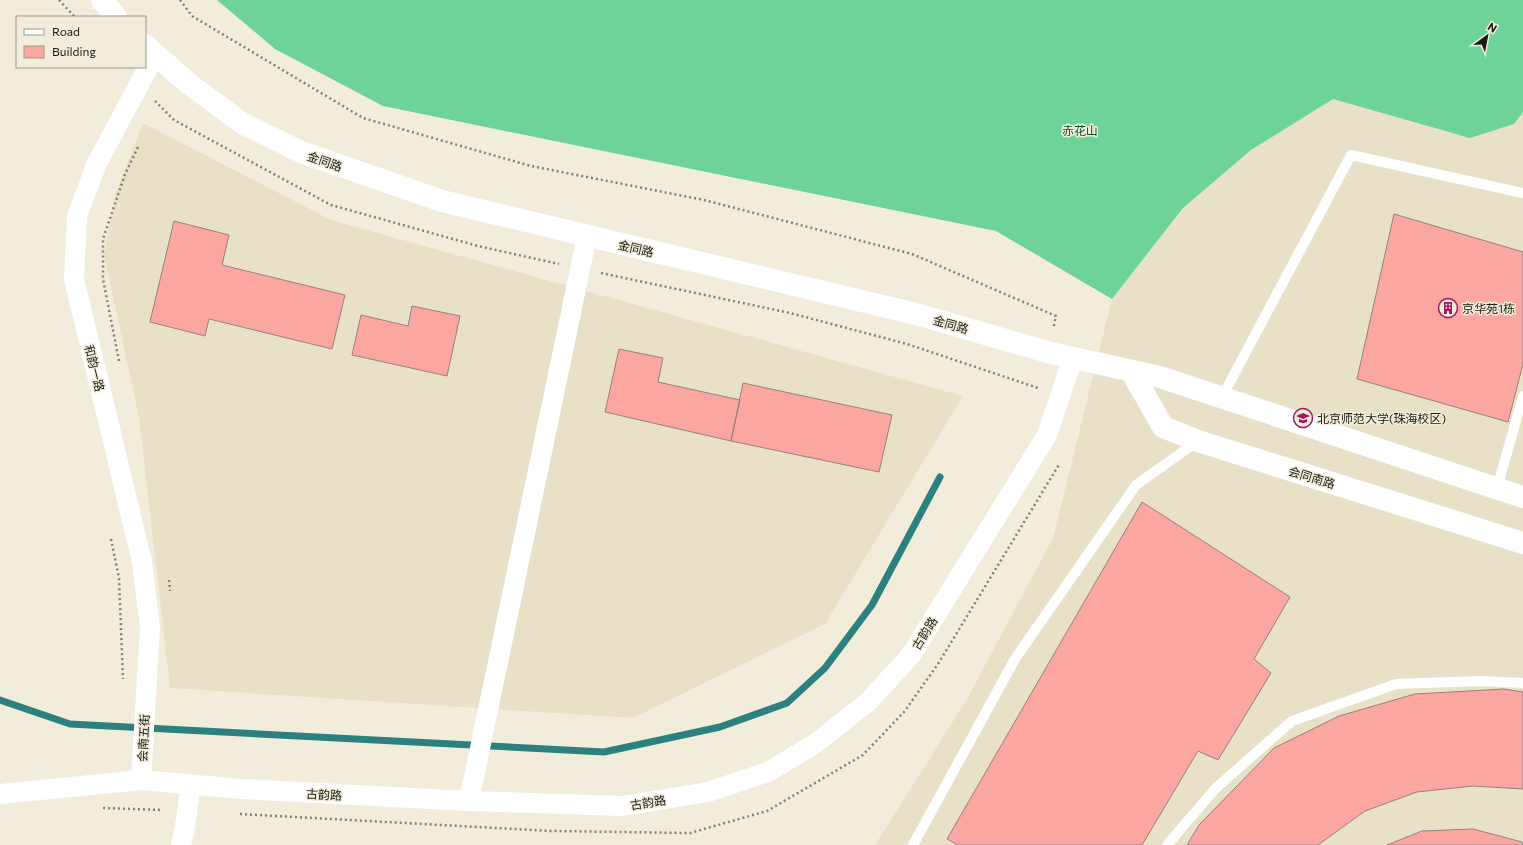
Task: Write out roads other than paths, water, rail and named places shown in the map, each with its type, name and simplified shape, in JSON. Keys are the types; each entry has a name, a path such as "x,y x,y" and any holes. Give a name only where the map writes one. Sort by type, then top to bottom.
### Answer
{"street":[{"path":"102,0 115,16"},
{"name":"金同路","path":"150,50 189,84 242,122 301,152 442,202 916,314 1051,353 1160,377 1222,397"},
{"name":"和韵一路","path":"142,68 97,164 77,216 74,279 142,562 150,627 146,696"},
{"path":"469,801 587,236"},
{"name":"古韵路","path":"0,794 141,780 242,790 469,801 622,806 708,792 768,772 816,743 868,702 911,654 1047,435 1073,358"},
{"name":"会同南路","path":"1131,371 1163,427 1198,441 1523,544"},
{"path":"1222,397 1523,497"},
{"name":"会南五街","path":"141,780 146,696"},
{"path":"181,845 191,785"}],"lane":[{"path":"1222,397 1351,155 1523,193"},
{"path":"1497,488 1523,396"},
{"path":"913,845 1015,659 1136,485 1198,441"},
{"path":"1167,845 1216,788 1292,721 1396,684 1480,681 1523,683"}],"waterway":[{"path":"0,700 70,724 604,752 720,727 787,703 825,668 872,605 940,477"}],"place":[{"name":"京华苑1栋","path":"1448,308"},
{"name":"北京师范大学(珠海校区)","path":"1303,418"}],"park label":[{"name":"赤花山","path":"1080,130"}]}
